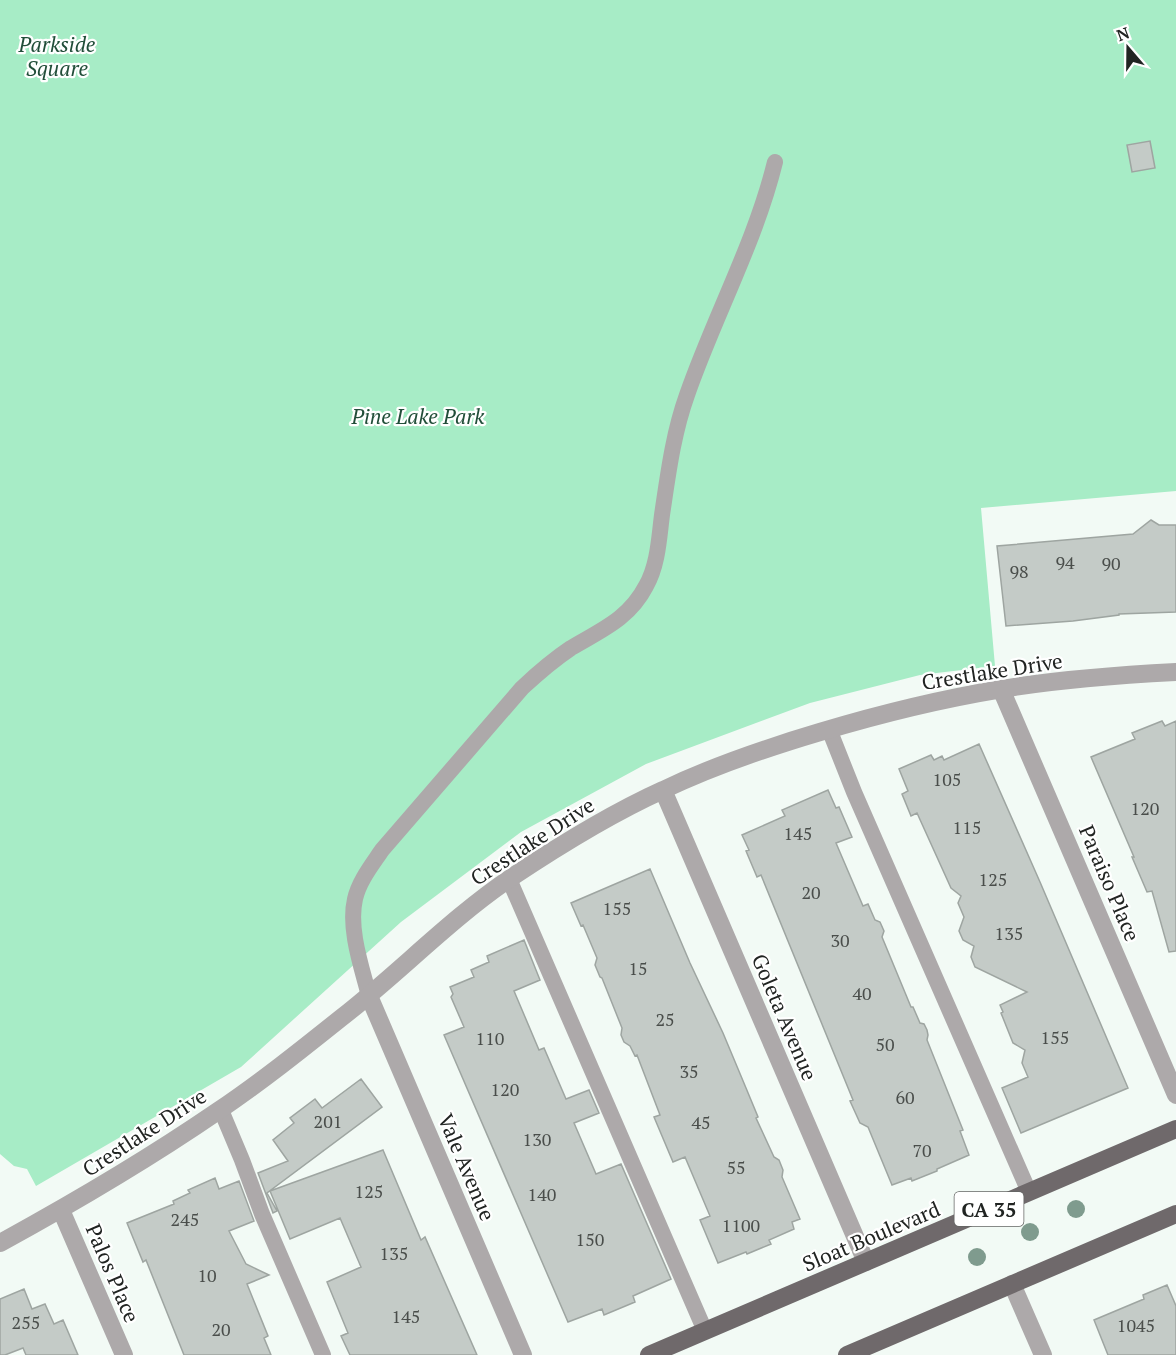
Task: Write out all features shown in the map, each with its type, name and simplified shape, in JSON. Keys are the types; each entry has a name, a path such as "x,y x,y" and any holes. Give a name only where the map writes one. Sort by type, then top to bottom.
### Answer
{"main road":[{"name":"Sloat Boulevard","path":"654,1354 1176,1129"},
{"path":"847,1355 1176,1214"}],"street":[{"name":"Crestlake Drive","path":"0,1243 61,1210 220,1110 369,996 509,879 620,811 663,790 743,757 829,729 914,706 1001,689 1094,678 1176,672"},
{"name":"Paraiso Place","path":"1001,689 1176,1095"},
{"name":"Goleta Avenue","path":"663,790 866,1262"},
{"name":"Vale Avenue","path":"369,996 523,1355"},
{"name":"Palos Place","path":"61,1210 124,1355"},
{"path":"1012,1284 1043,1355"}],"lane":[{"path":"369,996 357,946 353,913 360,885 382,850 522,688 570,649 624,616 647,585 658,547 676,432 687,396 761,210 775,162"},
{"path":"829,729 858,802 1029,1192"},
{"path":"509,879 705,1331"},
{"path":"220,1110 323,1355"}],"green space":[{"name":"Pine Lake Park","path":"0,0 1176,0 1176,491 981,508 995,666 920,675 810,703 646,764 521,832 401,922 241,1067 36,1186 27,1169 14,1166 0,1154"}],"building":[{"path":"1150,141 1155,168 1132,172 1127,145"},
{"path":"1151,520 1159,525 1176,525 1176,612 1119,614 1073,621 1006,626 997,546 1133,534"},
{"path":"1162,721 1165,726 1176,721 1176,951 1169,952 1152,891 1147,892 1091,757 1135,739 1132,733"},
{"path":"979,744 1128,1088 1021,1133 1002,1088 1028,1077 1022,1063 1025,1050 1013,1043 1000,1005 1027,992 975,967 971,957 974,946 963,940 959,931 964,917 958,903 961,896 951,888 917,813 911,816 902,794 908,791 899,769 931,755 934,760 942,756 944,760"},
{"path":"828,790 836,808 839,807 852,837 836,843 863,906 868,904 875,920 880,922 884,931 882,937 911,1007 927,1030 927,1040 963,1130 960,1131 969,1155 912,1181 911,1178 892,1185 868,1127 860,1123 850,1101 853,1100 761,875 757,877 746,851 749,850 742,835 785,816 782,810"},
{"path":"650,869 723,1033 758,1117 756,1118 774,1157 779,1160 783,1170 782,1177 800,1219 792,1222 794,1229 769,1240 771,1244 718,1263 700,1220 710,1216 685,1157 673,1162 654,1117 660,1115 637,1055 635,1056 630,1046 624,1042 621,1035 622,1028 595,965 597,958 571,903"},
{"path":"524,940 540,980 514,991 539,1050 544,1048 566,1099 589,1090 599,1113 574,1123 596,1174 621,1164 671,1279 633,1296 635,1302 604,1315 602,1309 568,1322 444,1035 464,1027 451,997 453,994 450,987 474,977 471,970 489,962 487,956"},
{"path":"361,1079 382,1107 267,1193 277,1211 273,1213 258,1173 288,1161 273,1140 294,1123 290,1118 315,1099 322,1108"},
{"path":"383,1150 421,1240 425,1237 477,1355 350,1355 341,1336 348,1333 327,1282 361,1267 340,1218 290,1239 270,1191"},
{"path":"215,1178 219,1189 239,1181 254,1221 229,1231 246,1264 269,1275 247,1284 268,1336 264,1338 271,1355 184,1355 146,1260 143,1262 127,1223 174,1204 173,1201 190,1193 188,1190"},
{"path":"1167,1285 1176,1306 1176,1355 1108,1355 1094,1320 1144,1299 1143,1295"},
{"path":"24,1289 32,1309 45,1304 54,1324 63,1320 78,1355 26,1355 23,1348 0,1355 0,1299"}],"park label":[{"name":"Parkside Square","path":"57,56"}]}
